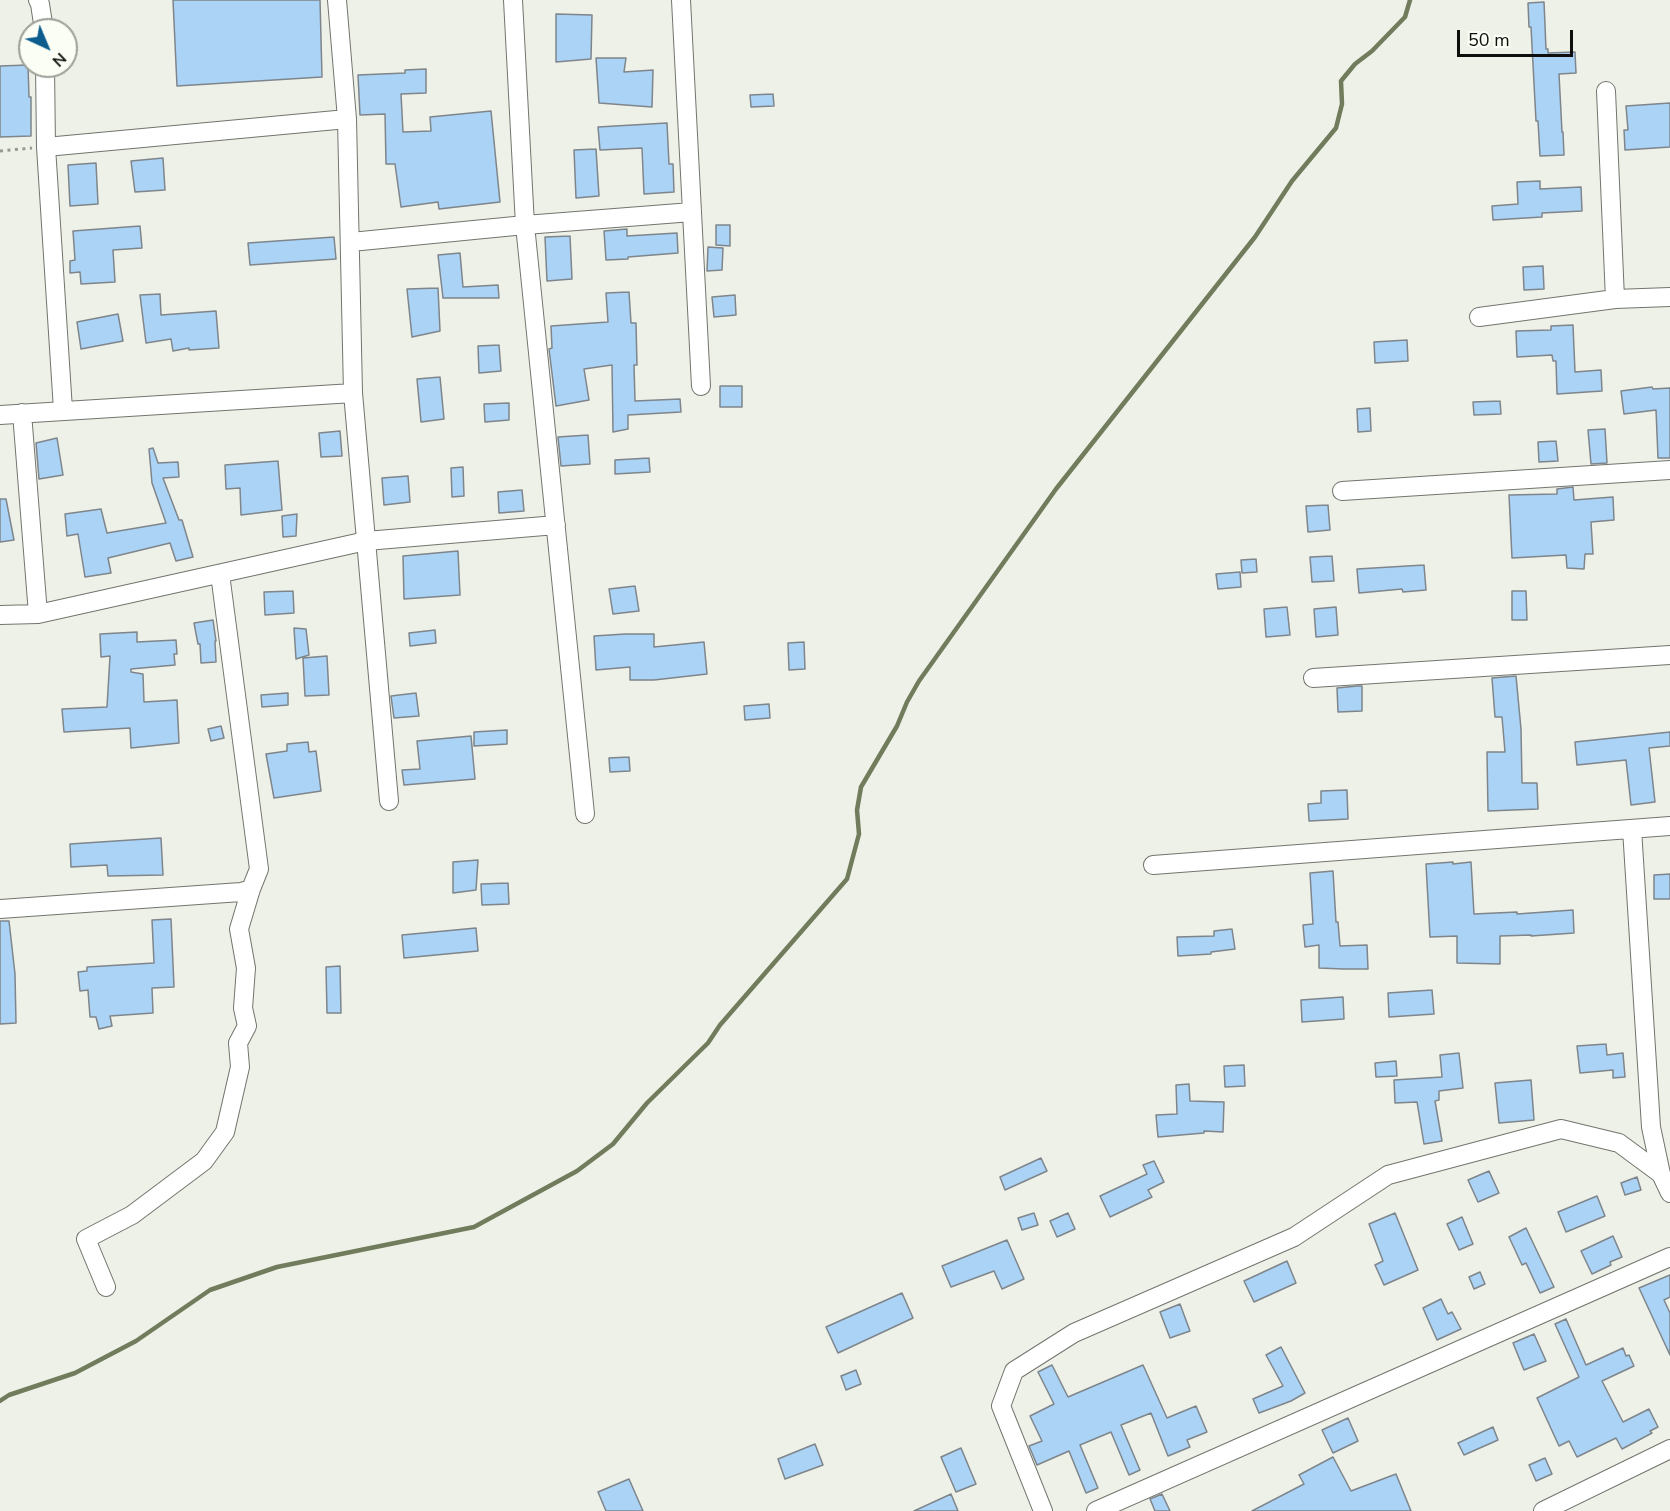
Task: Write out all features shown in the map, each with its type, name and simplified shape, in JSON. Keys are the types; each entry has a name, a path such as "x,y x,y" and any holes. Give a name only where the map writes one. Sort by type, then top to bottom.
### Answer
{"street":[{"path":"38,0 43,18"},
{"path":"337,0 347,119 353,393 389,801"},
{"path":"513,0 525,225 585,814"},
{"path":"681,0 701,386"},
{"path":"45,78 46,147 63,410"},
{"path":"1606,91 1615,299"},
{"path":"46,147 347,119"},
{"path":"351,242 692,212"},
{"path":"1479,317 1615,299 1670,297"},
{"path":"0,415 353,393"},
{"path":"22,413 38,614"},
{"path":"1342,491 1670,470"},
{"path":"0,615 38,614 366,541 556,525"},
{"path":"106,1287 86,1239 132,1215 204,1161 225,1132 240,1067 238,1043 247,1026 243,1008 246,968 239,929 259,870 220,574"},
{"path":"1312,678 1670,655"},
{"path":"1153,865 1670,826"},
{"path":"1632,829 1652,1127 1661,1174 1670,1193"},
{"path":"0,909 241,892 251,889"},
{"path":"1043,1511 1001,1406 1014,1371 1074,1333 1293,1237 1388,1175 1561,1129 1619,1143 1661,1174"},
{"path":"1096,1511 1670,1257"},
{"path":"1543,1511 1670,1449"}],"path":[{"path":"0,151 46,147"}],"building":[{"path":"173,0 320,0 322,77 177,86"},
{"path":"1544,2 1548,53 1575,52 1576,73 1559,74 1564,155 1540,156 1528,3"},
{"path":"556,14 592,15 591,59 556,62"},
{"path":"596,58 626,58 624,72 653,70 652,107 599,103"},
{"path":"18,65 18,78 28,78 31,136 0,137 0,66"},
{"path":"426,69 426,93 401,94 403,132 431,131 430,117 491,111 500,202 439,209 438,202 401,207 395,164 386,164 385,114 360,115 358,75 405,73 405,70"},
{"path":"773,94 774,106 751,107 750,95"},
{"path":"1670,103 1670,147 1625,150 1624,130 1628,130 1626,106"},
{"path":"667,123 669,164 673,164 674,192 644,194 642,148 600,150 598,127"},
{"path":"596,149 599,196 576,198 574,150"},
{"path":"163,158 165,190 135,192 131,161"},
{"path":"96,163 98,204 70,206 68,165"},
{"path":"1540,181 1540,189 1581,187 1582,211 1542,213 1542,217 1493,220 1492,206 1518,204 1517,182"},
{"path":"716,225 730,225 730,246 716,245"},
{"path":"140,226 142,248 113,250 115,282 81,284 80,272 70,273 70,261 75,260 73,231"},
{"path":"627,229 627,236 677,233 678,253 606,260 604,231"},
{"path":"570,236 572,279 547,281 545,237"},
{"path":"334,237 336,259 250,265 248,243"},
{"path":"708,247 723,248 722,270 707,271"},
{"path":"460,253 463,287 498,285 499,298 443,298 438,255"},
{"path":"1543,266 1544,289 1524,290 1523,267"},
{"path":"438,288 440,331 412,337 407,289"},
{"path":"629,292 631,323 636,323 635,401 680,399 681,412 628,415 628,429 613,432 612,365 584,369 589,400 556,406 549,349 552,348 551,326 608,322 606,293"},
{"path":"160,294 161,315 216,311 219,348 189,350 189,348 173,351 171,339 146,343 140,295"},
{"path":"735,295 736,315 714,317 712,297"},
{"path":"118,314 123,341 81,349 77,322"},
{"path":"1573,325 1575,372 1601,370 1602,391 1557,394 1556,361 1553,361 1552,355 1517,357 1516,331 1551,330 1551,326"},
{"path":"1407,340 1408,361 1375,363 1374,342"},
{"path":"499,345 501,371 479,373 478,346"},
{"path":"440,377 444,419 421,422 417,379"},
{"path":"720,386 742,386 742,407 720,407"},
{"path":"1652,387 1653,389 1670,388 1670,458 1658,458 1656,410 1624,414 1621,391"},
{"path":"1500,401 1501,414 1474,415 1473,402"},
{"path":"509,403 509,420 485,422 484,404"},
{"path":"1370,408 1371,431 1358,432 1357,409"},
{"path":"1605,429 1607,463 1591,464 1588,430"},
{"path":"340,431 342,456 321,457 319,433"},
{"path":"588,435 590,464 561,466 558,437"},
{"path":"57,438 63,475 39,479 36,443"},
{"path":"1556,441 1558,461 1539,462 1538,442"},
{"path":"153,448 158,463 178,462 179,477 163,478 179,520 182,520 193,557 176,561 170,543 108,558 111,573 85,577 78,534 67,536 65,514 101,509 107,533 166,523 152,483 149,449"},
{"path":"649,458 650,472 615,474 615,460"},
{"path":"278,461 282,510 241,515 240,488 226,489 225,465"},
{"path":"463,467 464,496 452,497 451,468"},
{"path":"408,476 410,502 384,505 382,478"},
{"path":"1573,487 1574,500 1613,497 1614,520 1591,522 1593,554 1585,554 1584,569 1567,568 1566,555 1512,558 1509,495 1557,494 1557,489"},
{"path":"522,490 524,511 499,513 498,492"},
{"path":"0,499 6,499 14,540 0,542"},
{"path":"1328,505 1330,530 1308,532 1306,506"},
{"path":"297,514 296,536 283,537 282,516"},
{"path":"458,551 460,595 404,599 403,556"},
{"path":"1332,556 1334,581 1312,582 1310,557"},
{"path":"1256,559 1257,572 1242,573 1241,560"},
{"path":"1424,565 1426,590 1403,592 1402,589 1359,593 1357,569"},
{"path":"1240,572 1241,587 1218,589 1216,574"},
{"path":"635,586 639,611 613,614 609,589"},
{"path":"293,591 294,613 265,615 264,592"},
{"path":"1512,591 1526,591 1527,620 1512,620"},
{"path":"1287,607 1290,635 1266,637 1264,609"},
{"path":"1336,607 1338,635 1316,637 1314,609"},
{"path":"213,620 216,662 201,663 200,644 198,644 194,623"},
{"path":"294,628 306,629 309,655 296,659"},
{"path":"435,630 436,643 410,646 409,633"},
{"path":"137,632 137,642 176,640 175,665 131,669 131,672 143,674 144,702 177,700 179,743 131,748 130,728 64,732 62,709 107,707 110,656 101,657 100,634"},
{"path":"654,634 654,647 704,642 707,674 654,680 630,680 630,667 596,670 594,636"},
{"path":"804,642 805,669 789,670 788,643"},
{"path":"327,656 329,695 305,696 303,658"},
{"path":"1516,676 1521,729 1522,783 1537,783 1538,809 1488,811 1487,752 1505,752 1502,717 1495,717 1492,678"},
{"path":"1362,686 1362,711 1338,712 1337,688"},
{"path":"288,693 288,705 262,707 261,695"},
{"path":"416,693 419,716 394,718 391,696"},
{"path":"769,704 770,718 745,720 744,706"},
{"path":"221,726 224,738 211,741 208,729"},
{"path":"507,730 507,744 474,746 474,732"},
{"path":"1670,732 1670,746 1649,748 1655,802 1631,805 1626,760 1577,765 1575,742"},
{"path":"471,736 475,779 404,785 402,770 420,769 417,741"},
{"path":"308,742 309,752 316,751 321,791 274,798 266,754 287,751 287,744"},
{"path":"629,757 630,771 610,772 609,758"},
{"path":"1347,790 1348,819 1309,821 1308,804 1321,803 1321,791"},
{"path":"161,838 163,875 108,876 107,865 71,867 70,844"},
{"path":"478,860 476,890 453,893 453,862"},
{"path":"1453,862 1453,864 1471,862 1474,914 1573,910 1574,933 1500,936 1500,964 1457,963 1457,936 1430,937 1426,864"},
{"path":"1333,871 1340,946 1367,945 1368,969 1319,968 1319,945 1305,947 1303,925 1313,924 1310,873"},
{"path":"1670,874 1670,899 1654,899 1654,875"},
{"path":"508,883 509,904 482,905 481,884"},
{"path":"171,919 174,987 152,988 153,1013 110,1016 112,1026 99,1029 96,1017 90,1017 88,990 80,991 78,972 87,971 87,967 154,963 152,920"},
{"path":"0,921 9,921 15,974 16,1023 0,1024"},
{"path":"476,928 478,951 404,958 402,935"},
{"path":"1232,929 1235,949 1211,952 1211,954 1178,956 1177,937 1214,936 1214,931"},
{"path":"340,966 341,1013 327,1013 326,967"},
{"path":"1432,990 1434,1014 1389,1017 1388,993"},
{"path":"1343,997 1344,1019 1302,1022 1301,1000"},
{"path":"1606,1044 1607,1055 1623,1053 1625,1077 1613,1078 1613,1070 1580,1073 1577,1046"},
{"path":"1459,1053 1463,1088 1439,1091 1439,1100 1435,1101 1442,1141 1424,1144 1417,1102 1395,1103 1394,1080 1442,1077 1440,1055"},
{"path":"1396,1061 1397,1076 1376,1077 1375,1063"},
{"path":"1244,1065 1245,1086 1225,1087 1224,1066"},
{"path":"1531,1080 1534,1120 1499,1123 1495,1083"},
{"path":"1189,1084 1190,1101 1224,1102 1223,1132 1204,1131 1204,1133 1158,1137 1156,1115 1177,1114 1176,1085"},
{"path":"1041,1158 1047,1171 1005,1190 1000,1177"},
{"path":"1154,1161 1164,1182 1148,1190 1152,1197 1110,1217 1100,1196 1147,1174 1143,1165"},
{"path":"1489,1171 1499,1193 1478,1202 1468,1180"},
{"path":"1637,1177 1641,1190 1625,1195 1621,1183"},
{"path":"1597,1196 1605,1216 1566,1232 1558,1212"},
{"path":"1034,1213 1038,1225 1022,1230 1018,1218"},
{"path":"1068,1213 1075,1229 1057,1237 1050,1221"},
{"path":"1395,1213 1418,1270 1384,1285 1375,1265 1383,1261 1369,1224"},
{"path":"1462,1217 1473,1244 1459,1250 1447,1224"},
{"path":"1526,1228 1554,1287 1540,1293 1526,1263 1522,1265 1509,1237"},
{"path":"1613,1236 1622,1257 1592,1274 1581,1251"},
{"path":"1007,1240 1024,1279 1002,1289 994,1271 951,1287 942,1266"},
{"path":"1287,1261 1296,1283 1254,1302 1244,1281"},
{"path":"1480,1272 1485,1284 1474,1289 1469,1277"},
{"path":"1670,1275 1670,1297 1664,1300 1670,1313 1670,1355 1639,1288"},
{"path":"902,1293 913,1318 838,1353 826,1327"},
{"path":"1441,1299 1448,1314 1452,1312 1461,1329 1437,1340 1423,1308"},
{"path":"1180,1304 1190,1331 1170,1338 1160,1312"},
{"path":"1566,1319 1586,1365 1623,1348 1626,1356 1629,1355 1634,1366 1602,1381 1623,1422 1649,1409 1658,1427 1650,1431 1652,1433 1622,1449 1616,1438 1577,1457 1569,1441 1559,1446 1537,1398 1579,1377 1555,1324"},
{"path":"1534,1334 1546,1361 1524,1370 1513,1343"},
{"path":"1281,1347 1305,1393 1259,1413 1253,1399 1283,1386 1266,1355"},
{"path":"1052,1365 1068,1397 1143,1365 1167,1418 1196,1406 1207,1432 1187,1440 1190,1447 1168,1456 1151,1413 1121,1425 1140,1470 1129,1475 1111,1432 1080,1445 1098,1488 1086,1493 1069,1451 1037,1465 1029,1446 1042,1441 1030,1416 1054,1404 1038,1372"},
{"path":"856,1370 861,1384 846,1390 841,1376"},
{"path":"1348,1418 1358,1441 1333,1453 1322,1430"},
{"path":"1493,1427 1498,1440 1464,1455 1458,1443"},
{"path":"815,1444 823,1465 785,1479 778,1459"},
{"path":"961,1448 976,1484 956,1492 941,1457"},
{"path":"1333,1457 1351,1491 1396,1474 1411,1511 1252,1511 1304,1484 1299,1475"},
{"path":"1545,1458 1552,1474 1536,1481 1529,1465"},
{"path":"629,1479 643,1511 606,1511 598,1492"},
{"path":"951,1494 958,1511 914,1511"},
{"path":"1162,1494 1170,1511 1155,1511 1150,1499"}],"waterway":[{"path":"0,1401 9,1395 75,1373 136,1341 210,1290 277,1267 474,1227 577,1171 613,1144 647,1103 708,1043 720,1025 847,879 859,834 857,810 861,787 897,726 919,681 1056,489 1255,237 1292,181 1336,128 1342,104 1341,81 1355,64 1372,51 1405,17 1410,0"}]}
